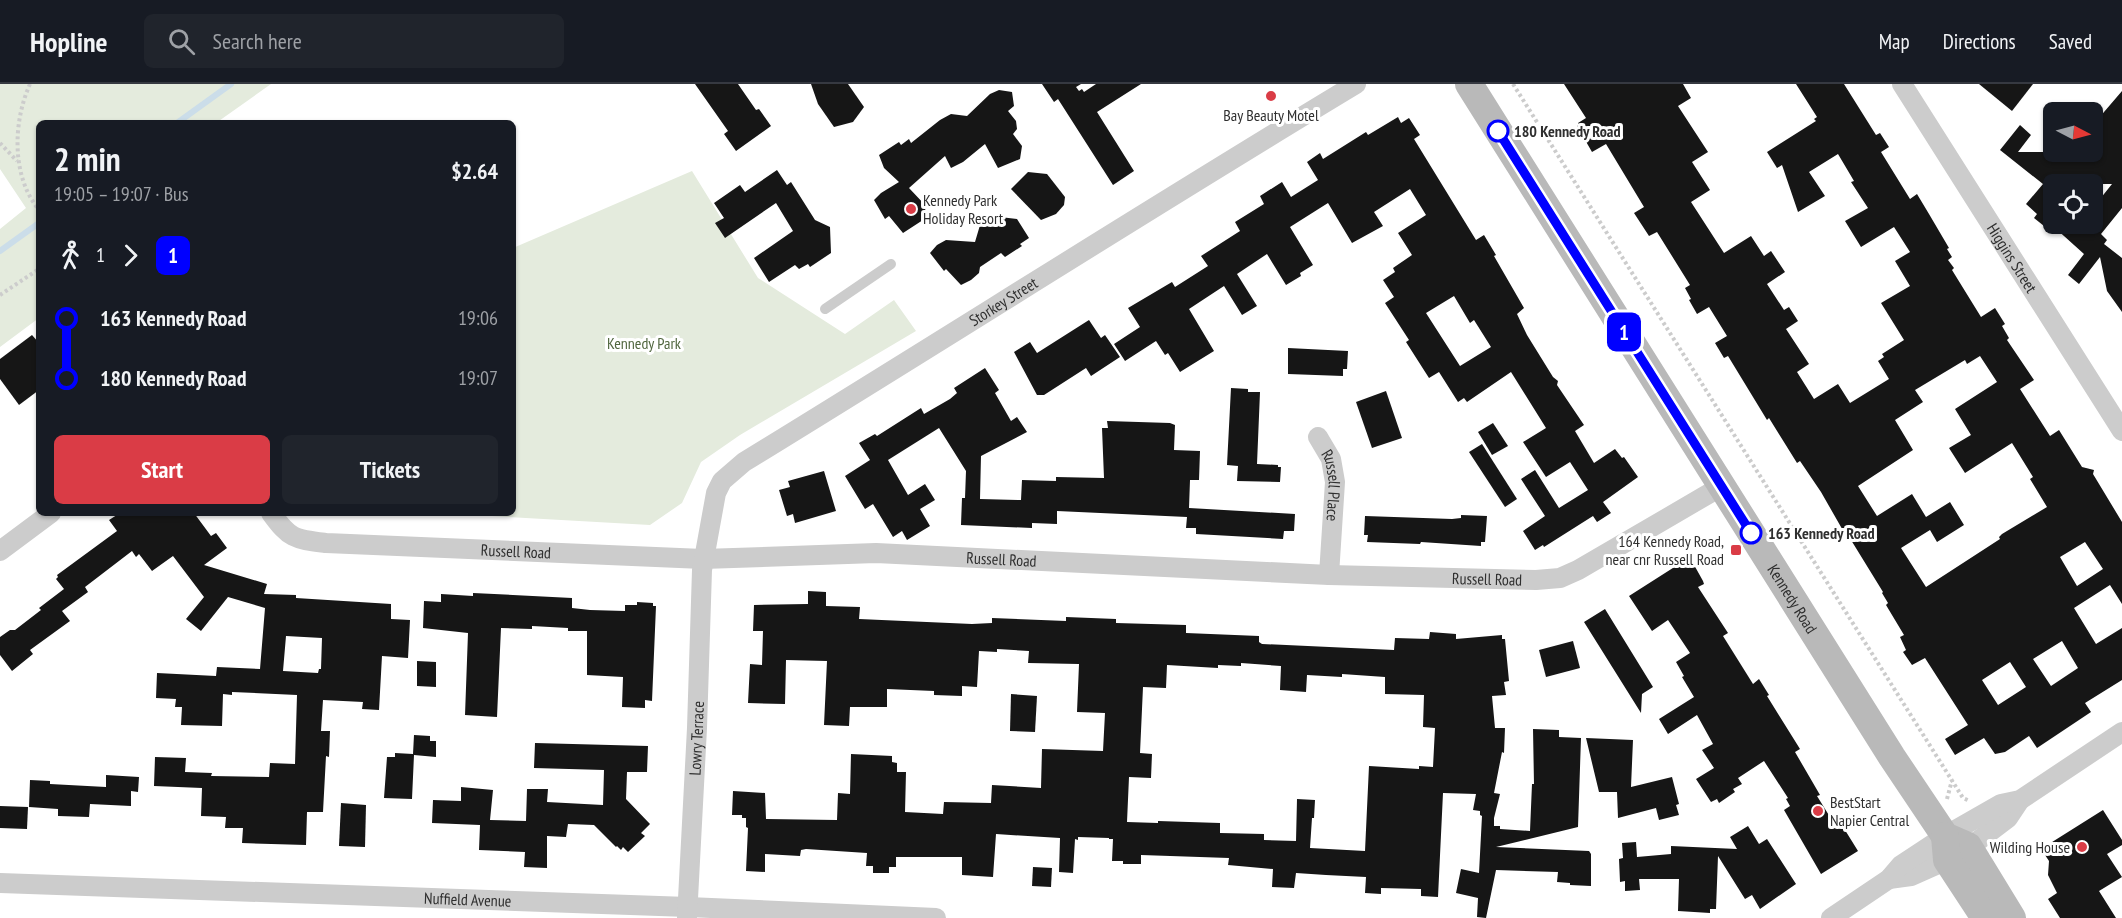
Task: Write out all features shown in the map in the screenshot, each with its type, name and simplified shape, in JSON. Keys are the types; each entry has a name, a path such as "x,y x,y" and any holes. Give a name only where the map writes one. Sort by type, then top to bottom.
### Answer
{"main road":[{"name":"Kennedy Road","path":"1468,84 1892,758 1953,847 2012,918"},
{"name":"Kennedy Road","path":"1953,847 1985,918"}],"street":[{"name":"Storkey Street","path":"703,559 716,493 722,481 744,462 945,339 1150,208 1356,84"},
{"name":"Higgins Street","path":"1902,84 2122,430"},
{"name":"Russell Place","path":"1318,437 1331,459 1335,482 1329,575"},
{"name":"Russell Road","path":"273,516 285,533 297,539 319,542 703,559 876,552 1329,575 1536,580 1560,578 1722,486"},
{"path":"0,551 47,516"},
{"name":"Lowry Terrace","path":"687,913 703,559"},
{"path":"1831,918 1889,879 1911,876 1953,847 2001,804 2020,800 2122,732"},
{"name":"Nuffield Avenue","path":"0,883 687,913 936,918"}],"lane":[{"path":"825,309 891,264"}],"path":[{"path":"30,84 19,125 18,162 36,204"},
{"path":"1513,84 1963,798 1973,801"},
{"path":"0,143 18,162"},
{"path":"0,295 36,271"}],"green space":[{"path":"0,84 271,84 220,120 36,120 36,320 0,347 0,229 26,208 0,169"},
{"name":"Kennedy Park","path":"692,171 758,278 845,334 894,300 916,331 740,435 701,462 682,503 650,525 490,516 516,516 516,247"}],"building":[{"path":"695,84 738,84 756,110 759,109 771,126 736,151 724,134 728,131"},
{"path":"811,84 848,84 864,107 853,122 834,127 818,104"},
{"path":"1042,84 1081,84 1076,87 1079,91 1082,89 1084,92 1096,84 1141,84 1097,112 1134,171 1113,185 1058,99 1054,102"},
{"path":"1564,84 1683,84 1691,98 1678,106 1708,152 1692,162 1710,190 1691,202 1724,253 1751,236 1764,256 1771,251 1785,272 1767,284 1784,310 1789,307 1798,321 1786,329 1809,364 1797,372 1814,399 1838,384 1850,403 1889,379 1878,361 1884,357 1882,354 1904,340 1881,303 1910,286 1895,261 1910,252 1894,227 1861,247 1845,221 1868,208 1851,182 1854,181 1838,154 1809,172 1825,196 1798,212 1782,165 1777,168 1767,152 1816,121 1814,119 1817,117 1796,84 1844,84 1876,135 1880,133 1889,147 1881,152 1910,199 1917,194 1949,248 1947,249 1952,257 1948,260 1954,268 1952,270 1981,317 1995,308 2005,324 2002,326 2009,338 2007,340 2034,380 2020,389 2050,436 2059,430 2082,467 2094,470 2093,474 2122,522 2122,604 2110,585 2074,608 2096,644 2122,628 2122,680 2085,703 2091,712 2037,748 2029,736 2005,752 1995,754 1984,738 1955,755 1945,739 1968,725 1925,658 1912,665 1903,652 1906,650 1900,637 1904,635 1886,605 1888,603 1883,592 1800,461 1797,463 1769,418 1767,420 1728,356 1724,358 1715,343 1727,336 1709,307 1697,314 1685,288 1690,285 1657,232 1649,236 1634,213 1644,207 1606,144 1592,152 1577,126 1586,118","holes":["1980,356 1997,382 1955,409 1971,435 1949,448 1965,473 2012,443 2033,477 2030,479 2047,507 2002,534 2000,539 1926,587 1901,548 1930,530 1937,542 1964,525 1950,502 1926,517 1912,494 1877,516 1858,486 1913,450 1895,420 1923,402 1915,390 1965,360 1967,364","2085,542 2103,569 2077,586 2060,557","2062,641 2078,668 2051,686 2033,659","2010,662 2026,687 1998,705 1982,680"]},
{"path":"1979,84 2033,84 2012,111"},
{"path":"999,90 1012,92 1014,106 1008,111 1016,121 1017,129 1013,134 1022,146 1020,159 998,168 985,144 963,162 951,168 945,156 909,188 926,206 923,220 903,233 889,216 885,219 874,200 899,182 884,168 879,155 899,142 901,145 909,139 911,143 951,114 967,116 990,94"},
{"path":"2122,91 2122,208 2103,232 2103,195 2112,184 2103,184 2103,174 2043,174 2043,184 2000,150 2020,125 2031,135 2018,152 2043,152 2043,162 2103,162 2103,113"},
{"path":"1398,117 1401,123 1409,118 1420,135 1414,139 1476,240 1484,235 1496,255 1494,256 1524,308 1517,314 1527,335 1584,425 1575,431 1594,463 1615,449 1622,458 1624,457 1638,477 1603,502 1611,513 1597,522 1593,516 1544,547 1543,545 1535,550 1523,531 1545,516 1521,479 1535,470 1559,508 1588,490 1570,462 1546,477 1523,442 1546,428 1511,372 1467,402 1464,398 1458,402 1439,372 1429,378 1406,342 1409,340 1385,303 1394,297 1383,280 1395,272 1393,268 1412,255 1398,233 1426,215 1410,189 1374,212 1383,226 1352,243 1328,203 1290,227 1313,265 1286,285 1267,254 1237,274 1257,306 1242,315 1224,286 1189,309 1214,351 1180,372 1168,353 1165,355 1156,341 1125,361 1114,344 1140,327 1128,308 1172,282 1175,287 1208,266 1201,256 1240,231 1235,222 1264,204 1260,196 1282,182 1291,197 1318,180 1307,162 1320,153 1323,159 1366,132 1368,135","holes":["1454,296 1470,323 1474,320 1491,347 1460,366 1426,313"]},
{"path":"777,170 787,185 791,182 815,220 830,227 831,253 810,267 808,264 799,269 795,265 769,282 754,258 793,231 776,203 725,238 715,223 724,218 714,203 740,185 745,192"},
{"path":"1028,172 1047,174 1065,197 1064,205 1056,214 1041,220 1011,189"},
{"path":"2043,184 2043,225 2034,218 2037,214 2026,204"},
{"path":"983,215 1017,219 1029,238 1020,244 1022,246 1005,257 1001,253 980,267 979,273 961,285 946,269 944,271 930,253 946,240 975,242"},
{"path":"2062,234 2101,234 2107,240 2104,244 2122,258 2122,312 2107,291 2100,257 2079,284 2068,275 2084,254"},
{"path":"1089,320 1101,338 1105,335 1120,357 1091,376 1086,368 1044,395 1037,395 1014,352 1030,342 1037,353"},
{"path":"32,335 36,340 36,392 19,405 0,379 0,359"},
{"path":"1288,348 1348,351 1347,369 1343,369 1343,376 1288,374"},
{"path":"985,368 999,390 995,393 1011,421 1017,417 1027,432 981,456 980,499 1021,500 1022,480 1056,481 1056,477 1104,478 1102,428 1108,428 1107,421 1170,423 1175,425 1174,450 1200,451 1199,480 1190,480 1189,508 1295,514 1294,531 1284,531 1283,539 1196,534 1196,528 1186,528 1187,517 1057,511 1057,524 1032,523 1032,528 961,525 966,471 939,428 888,460 908,495 925,484 935,500 920,509 930,526 907,540 902,531 893,537 873,504 865,509 845,476 870,460 859,443 875,434 877,436 921,408 924,414 950,399 957,393 954,388"},
{"path":"1231,388 1260,392 1257,464 1281,467 1280,482 1237,481 1238,466 1227,465"},
{"path":"1386,391 1402,438 1372,448 1356,402"},
{"path":"1493,423 1508,446 1492,455 1478,432"},
{"path":"1482,444 1517,499 1505,507 1469,452"},
{"path":"824,471 836,511 795,523 793,514 787,516 779,490 790,487 788,481"},
{"path":"1461,515 1487,516 1485,542 1481,542 1481,546 1421,542 1420,544 1367,542 1368,535 1364,535 1365,516 1452,519 1461,518"},
{"path":"115,516 196,516 211,536 216,533 227,548 204,565 267,584 264,594 391,604 391,619 410,620 408,658 382,656 379,710 362,709 363,702 323,700 321,731 330,731 329,757 326,756 323,812 307,812 306,845 242,843 243,828 225,828 226,817 201,816 202,788 154,786 155,757 186,758 185,772 212,773 211,776 269,777 270,763 295,764 297,695 232,692 232,695 223,694 222,726 181,725 182,707 175,707 176,699 156,698 157,673 216,676 217,667 260,669 265,608 228,597 201,631 186,619 204,597 173,556 152,571 139,554 136,557 132,551 85,587 88,592 62,611 70,621 30,650 33,654 12,671 0,655 0,637 10,630 15,630 64,589 56,579 57,575 117,531 109,520","holes":["286,636 322,638 321,669 318,673 283,671"]},
{"path":"1687,559 1693,563 1703,581 1704,584 1698,587 1728,633 1723,636 1753,684 1759,679 1800,749 1795,752 1820,795 1817,796 1835,825 1840,822 1858,851 1821,874 1784,810 1790,806 1786,799 1788,798 1764,761 1738,778 1742,784 1733,789 1735,792 1719,803 1717,799 1711,802 1696,779 1714,768 1702,750 1713,744 1697,715 1668,734 1659,719 1694,697 1676,662 1690,653 1668,620 1652,631 1629,596"},
{"path":"808,591 826,592 826,606 860,607 859,619 972,624 992,623 992,618 1066,621 1066,617 1116,619 1116,623 1186,625 1186,633 1259,636 1259,642 1262,644 1394,650 1395,638 1429,639 1430,632 1456,634 1456,639 1502,635 1502,639 1505,639 1509,681 1504,682 1506,695 1492,696 1495,728 1505,728 1504,753 1502,752 1494,793 1500,794 1494,826 1500,826 1500,829 1530,831 1532,784 1534,784 1533,729 1559,730 1559,737 1581,738 1578,827 1496,847 1589,851 1591,854 1591,886 1557,882 1558,872 1496,870 1486,918 1477,917 1478,898 1456,893 1461,869 1479,873 1482,816 1480,811 1473,810 1476,794 1443,793 1438,897 1421,896 1421,889 1381,888 1381,894 1365,893 1366,877 1296,873 1294,888 1272,887 1273,869 1228,865 1229,858 1141,855 1141,864 1123,864 1123,861 1112,861 1113,839 1109,838 1078,837 1078,840 1075,839 1073,873 1059,872 1060,838 996,834 993,877 962,875 962,857 896,857 896,867 889,867 889,873 873,873 873,866 866,866 867,853 806,849 801,850 800,856 765,854 765,872 746,871 748,828 746,818 742,818 742,815 732,815 733,791 765,793 766,819 837,820 838,793 850,794 851,754 892,756 892,762 897,763 897,772 906,772 905,812 943,814 944,802 991,803 992,785 1041,788 1042,749 1103,751 1105,713 1077,712 1079,664 1028,663 1029,651 997,649 997,652 979,651 977,687 962,686 962,696 934,695 934,691 887,689 887,707 850,707 849,726 824,725 827,661 786,660 785,704 748,703 750,664 762,665 763,631 753,631 754,605 808,604","holes":["1241,663 1281,666 1280,690 1306,692 1307,675 1342,677 1342,674 1385,677 1385,694 1424,695 1423,727 1435,728 1433,767 1419,766 1419,769 1369,766 1365,851 1310,848 1315,800 1297,799 1296,841 1264,840 1264,834 1220,833 1220,823 1127,822 1129,777 1151,778 1152,754 1140,753 1143,687 1166,688 1167,665 1218,668 1218,665 1241,666"]},
{"path":"473,593 572,598 572,608 590,610 625,611 625,605 637,605 637,602 653,603 653,606 656,606 652,701 645,700 645,708 622,707 623,677 587,675 587,631 532,626 532,629 501,628 497,717 465,715 468,633 423,628 424,601 441,602 441,594 473,596"},
{"path":"1605,609 1653,687 1642,694 1641,713 1584,622"},
{"path":"1573,641 1580,668 1546,677 1539,650"},
{"path":"417,661 436,662 436,687 417,686"},
{"path":"1011,694 1037,696 1035,732 1010,731"},
{"path":"414,735 430,736 430,741 436,741 436,757 414,755 412,799 384,798 387,757 395,757 395,753 413,754"},
{"path":"1586,738 1633,740 1631,787 1672,777 1679,804 1676,805 1679,815 1659,820 1656,808 1618,818 1617,792 1599,792"},
{"path":"535,743 648,746 647,772 627,772 626,799 650,824 641,833 645,836 628,852 623,847 621,850 616,847 594,825 568,824 566,837 547,836 547,868 524,867 525,852 479,850 480,825 432,823 433,800 461,801 461,787 493,790 490,820 526,821 527,789 548,789 547,802 603,805 604,770 534,768"},
{"path":"106,775 139,777 138,792 131,791 131,806 90,804 89,817 58,816 58,809 29,807 30,780 50,781 50,784 106,787"},
{"path":"341,803 366,805 365,847 339,846"},
{"path":"0,806 28,807 27,829 0,828"},
{"path":"2103,810 2122,840 2122,845 2107,854 2122,877 2099,891 2116,918 2060,918 2048,899 2057,893 2048,875 2049,861 2041,849"},
{"path":"1748,826 1759,844 1767,839 1796,884 1760,909 1752,895 1745,899 1718,856 1716,909 1710,909 1710,913 1678,911 1679,879 1639,879 1640,890 1625,891 1625,881 1620,882 1619,859 1623,858 1622,843 1636,842 1637,857 1671,854 1671,846 1737,849 1730,837"},
{"path":"1033,867 1052,868 1051,887 1032,886"}],"waterway":[{"path":"181,120 231,84"},
{"path":"0,251 36,225"}],"bus line":[{"name":"1","path":"1498,131 1751,533"}],"place":[{"name":"Bay Beauty Motel","path":"1271,96"},
{"name":"180 Kennedy Road","path":"1498,131"},
{"name":"Kennedy Park Holiday Resort","path":"911,209"},
{"name":"163 Kennedy Road","path":"1751,533"},
{"name":"164 Kennedy Road, near cnr Russell Road","path":"1736,550"},
{"name":"BestStart Napier Central","path":"1818,811"},
{"name":"Wilding House","path":"2082,847"}]}
